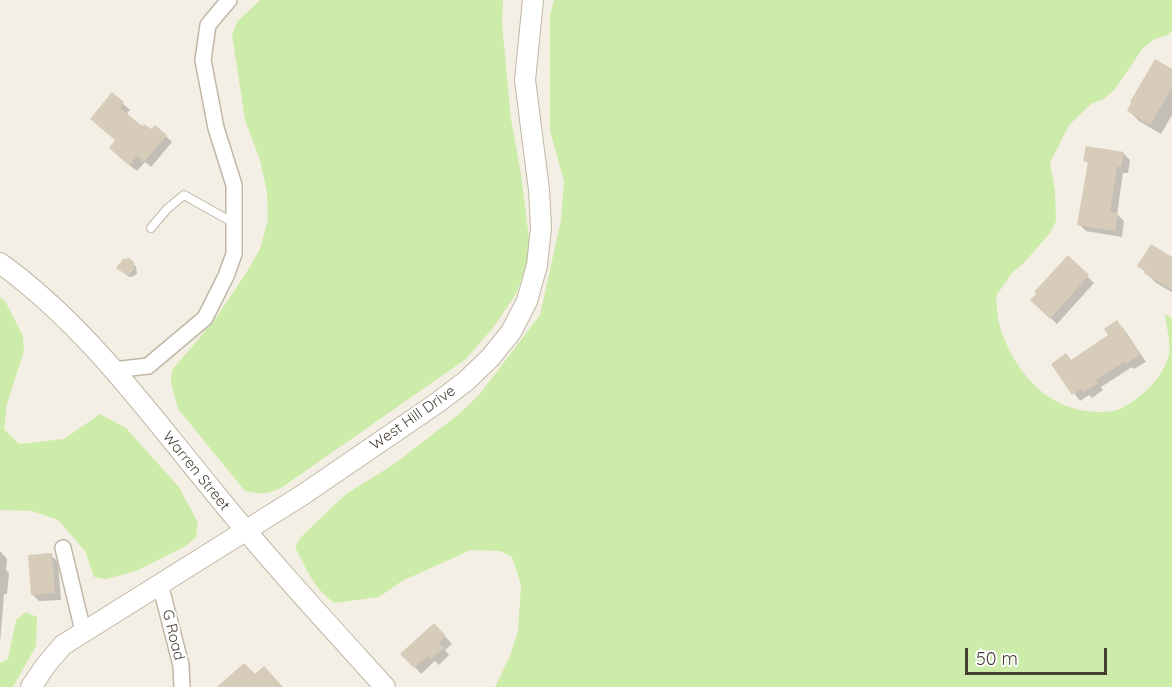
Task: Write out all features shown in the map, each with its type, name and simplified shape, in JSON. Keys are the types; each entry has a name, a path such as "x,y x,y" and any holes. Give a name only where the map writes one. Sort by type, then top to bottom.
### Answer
{"street":[{"path":"113,370 148,366 205,318 234,254 232,222 234,185 216,129 203,60 208,25 229,0"},
{"name":"West Hill Drive","path":"31,687 63,645 246,531 437,403 466,381 490,358 511,332 527,301 537,265 541,228 539,190 525,80 533,0"},
{"name":"Warren Street","path":"0,263 51,304 83,336 246,531 385,687"},
{"path":"63,548 83,631"},
{"name":"G Road","path":"160,584 181,665 182,687"}],"lane":[{"path":"151,228 167,209 184,195 232,222"}],"green space":[{"path":"260,0 503,0 502,23 511,119 521,174 531,254 516,294 493,328 466,359 287,484 272,492 257,493 245,491 178,409 171,382 172,370 216,318 246,273 260,249 268,220 267,192 260,160 245,120 232,35 237,22"},
{"path":"554,0 1172,0 1172,30 1168,35 1155,39 1143,48 1115,89 1104,99 1091,104 1069,125 1050,163 1055,190 1056,221 1050,233 1013,272 996,296 997,313 1004,339 1020,368 1043,392 1056,401 1071,408 1087,411 1103,412 1122,408 1150,387 1162,371 1169,354 1165,314 1172,318 1172,687 495,687 510,656 518,631 521,585 512,557 500,551 471,550 402,581 379,597 335,603 321,592 295,547 301,537 346,494 394,464 459,414 479,395 540,315 561,220 564,181 550,131 550,15"},
{"path":"0,297 5,301 23,336 24,351 7,404 4,429 19,444 64,439 100,414 126,428 179,487 198,523 196,537 186,546 136,571 106,579 94,577 85,551 58,520 32,511 0,510"},
{"path":"26,612 37,617 36,646 13,687 0,687 0,663 8,659 16,620"}],"building":[{"path":"1155,59 1172,69 1172,88 1150,125 1127,111"},
{"path":"112,92 124,102 120,108 142,126 144,124 151,129 155,125 167,135 144,162 137,156 129,165 109,148 115,140 90,119"},
{"path":"1086,146 1124,152 1121,167 1117,167 1110,212 1118,213 1115,231 1077,225 1088,162 1083,161"},
{"path":"1151,244 1172,257 1172,290 1144,273 1145,271 1137,266"},
{"path":"1068,255 1089,275 1050,319 1030,300 1036,294 1034,292"},
{"path":"129,258 134,262 134,269 130,274 125,274 116,268 123,259"},
{"path":"1117,320 1140,354 1096,380 1098,383 1084,392 1081,389 1072,395 1051,364 1066,353 1071,360 1108,335 1104,329"},
{"path":"52,553 55,593 31,595 28,555"},
{"path":"434,623 446,636 439,643 444,648 431,659 428,656 414,668 400,654"},
{"path":"244,663 255,674 264,666 283,687 217,687"}]}
